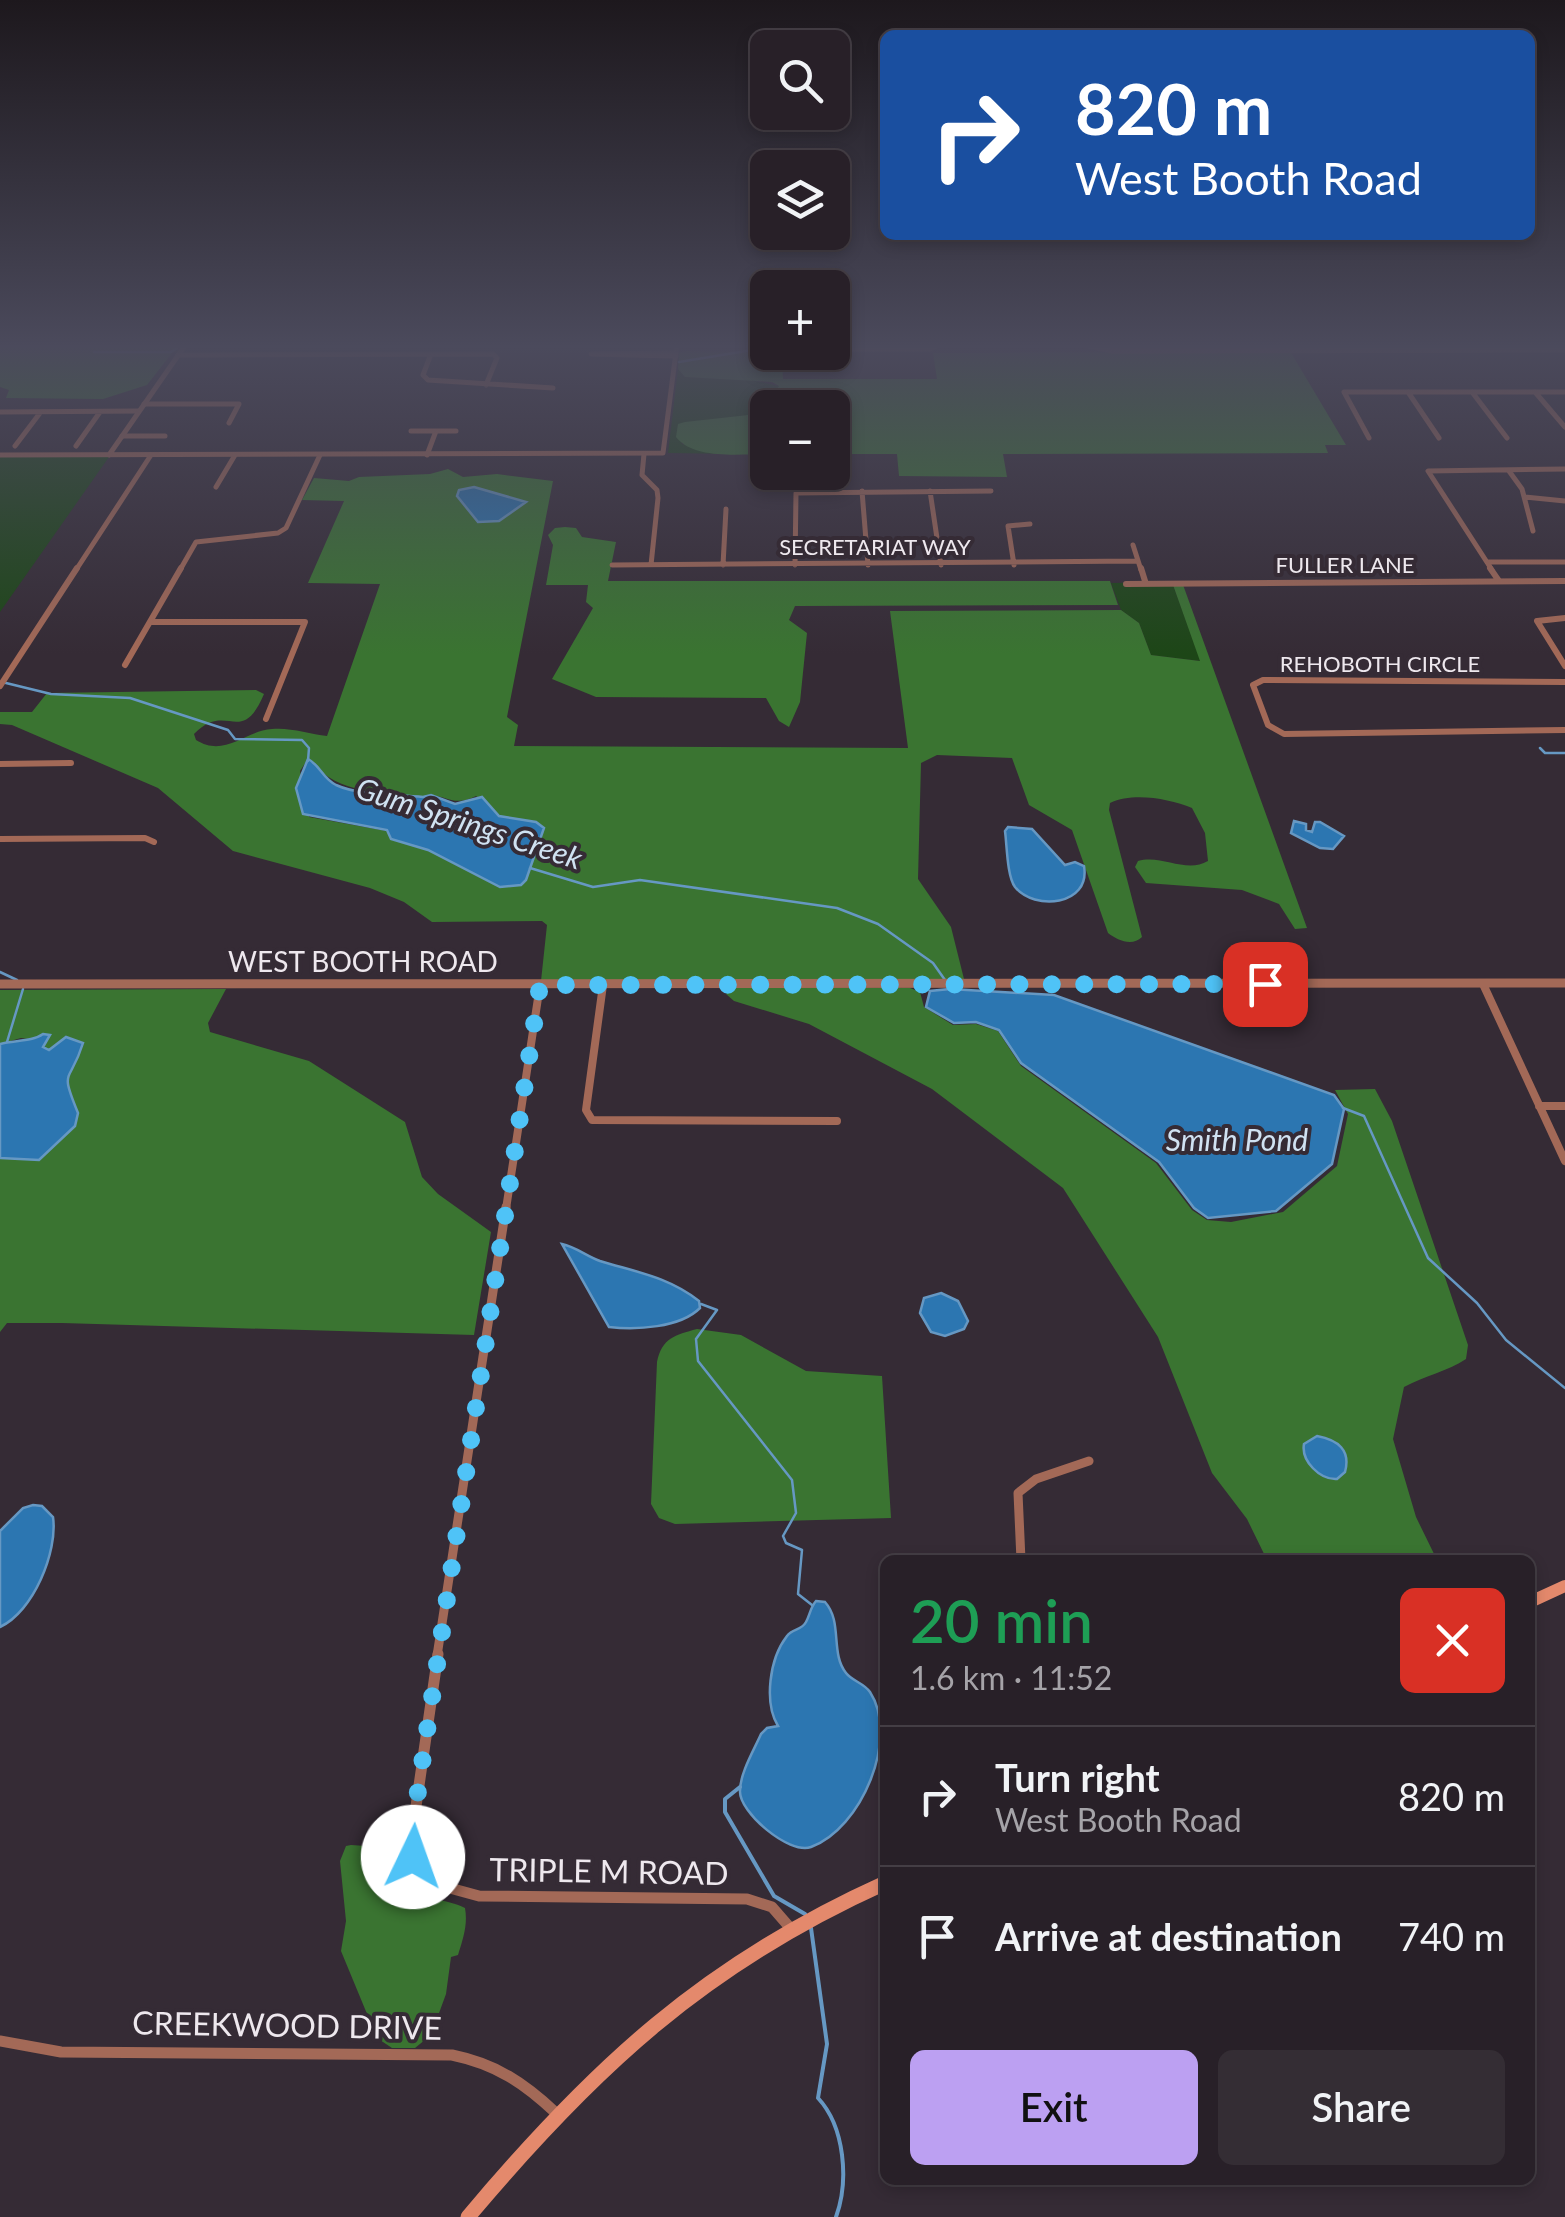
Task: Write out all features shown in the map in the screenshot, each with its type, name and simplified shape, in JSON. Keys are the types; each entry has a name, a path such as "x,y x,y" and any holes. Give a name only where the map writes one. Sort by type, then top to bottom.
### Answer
{"main road":[{"path":"1535,1600 1565,1586"},
{"path":"468,2217 556,2114 714,1978 792,1930 880,1886"}],"street":[{"path":"109,456 115,447"},
{"path":"427,455 430,447"},
{"path":"0,455 663,454 664,447"},
{"path":"644,454 642,475 658,498 651,565"},
{"path":"0,686 151,455"},
{"path":"216,487 235,455"},
{"path":"125,665 196,542 210,538 266,538 286,528 320,455"},
{"path":"1499,580 1428,471 1565,470"},
{"path":"1508,471 1525,498 1534,531"},
{"path":"862,491 868,565"},
{"path":"930,491 941,565"},
{"path":"795,565 796,493 991,491"},
{"path":"1525,498 1565,501"},
{"path":"723,565 726,509"},
{"path":"1014,564 1008,526 1030,524"},
{"path":"1133,545 1145,582"},
{"name":"SECRETARIAT WAY","path":"612,566 1138,561"},
{"path":"1486,562 1565,562"},
{"name":"FULLER LANE","path":"1126,584 1565,581"},
{"path":"1565,618 1536,622 1565,666"},
{"path":"150,622 305,622 266,719"},
{"name":"REHOBOTH CIRCLE","path":"1565,682 1283,680 1258,681 1253,685 1268,725 1276,732 1565,730"},
{"path":"0,764 71,763"},
{"path":"0,839 147,838 154,842"},
{"name":"WEST BOOTH ROAD","path":"0,984 1565,983"},
{"path":"1483,984 1565,1161"},
{"name":"TRIPLE M ROAD","path":"540,985 420,1774 413,1857 431,1886 444,1891 479,1896 747,1899 772,1906 792,1930"},
{"path":"603,985 586,1110 592,1120 837,1121"},
{"path":"1539,1106 1565,1106"},
{"path":"1020,1555 1015,1507 1018,1493 1036,1478 1090,1461"},
{"name":"CREEKWOOD DRIVE","path":"0,2041 61,2052 452,2055 489,2062 522,2080 556,2114"}],"green space":[{"path":"669,447 700,447 735,454 668,453"},
{"path":"691,447 750,447 750,454"},
{"path":"850,447 1326,447 1328,453 1003,454 1007,477 899,476 897,454 850,454"},
{"path":"0,457 109,457 0,612"},
{"path":"448,469 463,477 497,474 553,481 507,717 518,725 514,746 908,748 890,611 1121,610 1139,623 1151,655 1200,661 1172,582 1182,582 1307,928 1295,929 1279,904 1242,890 1146,883 1135,867 1138,861 1191,866 1208,861 1205,833 1192,808 1140,797 1110,803 1142,937 1129,942 1116,938 1108,933 1072,830 1029,805 1012,758 937,755 921,763 918,879 951,927 964,979 541,981 547,925 542,921 432,922 404,902 370,888 233,851 158,788 12,725 0,724 0,712 32,712 47,693 256,690 264,694 248,718 206,725 194,734 196,740 206,745 225,745 279,729 327,736 380,584 308,583 344,501 302,500 314,478 349,481 359,477 430,474","holes":["308,759 320,771 361,790 460,801 476,796 499,816 536,822 543,829 526,880 500,887 428,850 391,839 387,831 309,817 300,771"]},
{"path":"555,528 576,528 582,537 616,542 608,581 1110,581 1118,605 795,606 789,620 807,633 800,702 789,727 779,721 766,698 596,697 552,679 593,608 586,602 588,585 546,585 553,545 548,535"},
{"path":"1172,582 1201,661 1151,655 1139,623 1121,610 1111,583"},
{"path":"734,987 910,988 920,992 924,1007 953,1025 976,1024 998,1031 1021,1066 1156,1163 1192,1210 1207,1220 1231,1222 1283,1212 1337,1166 1348,1114 1335,1090 1375,1089 1392,1121 1468,1345 1466,1359 1404,1387 1393,1439 1416,1517 1435,1555 1265,1555 1247,1519 1212,1473 1158,1337 1063,1188 932,1089 809,1024 734,1001 726,994"},
{"path":"226,989 208,1023 210,1032 309,1061 405,1122 422,1177 438,1194 491,1232 474,1335 62,1323 7,1323 0,1332 0,1158 39,1160 75,1126 67,1076 81,1050 60,1045 49,1050 43,1048 43,1041 21,1038 0,1044 0,990"},
{"path":"697,1329 741,1335 806,1371 882,1376 891,1518 675,1524 659,1518 651,1504 657,1362 662,1348 671,1339"},
{"path":"346,1846 395,1848 408,1886 422,1895 465,1908 464,1932 458,1955 451,1957 446,1994 431,2035 415,2048 392,2048 377,2038 341,1951 346,1921 340,1861"}],"water":[{"path":"474,487 526,502 499,521 478,522 457,496 459,490"},
{"path":"308,759 331,782 346,789 431,795 455,804 482,797 499,816 536,822 544,828 526,880 521,885 500,887 428,850 391,839 387,830 303,814 296,788"},
{"path":"1294,821 1306,824 1306,830 1312,832 1315,822 1320,822 1344,836 1333,849 1320,848 1291,833"},
{"path":"1008,827 1032,829 1065,865 1075,862 1084,866 1079,890 1059,900 1024,895 1010,876 1005,831"},
{"name":"Smith Pond","path":"930,991 1054,995 1334,1095 1344,1109 1332,1164 1276,1211 1208,1218 1194,1208 1159,1162 1021,1063 999,1030 976,1022 954,1023 926,1007"},
{"path":"50,1035 43,1047 49,1050 66,1037 83,1043 68,1076 78,1113 75,1126 39,1160 0,1158 0,1044"},
{"path":"562,1244 676,1286 699,1301 700,1308 670,1324 609,1327"},
{"path":"941,1293 958,1301 968,1321 964,1329 945,1336 931,1332 920,1313 924,1298"},
{"path":"1317,1436 1337,1443 1344,1452 1345,1472 1337,1479 1318,1473 1306,1457 1304,1444"},
{"path":"42,1506 53,1517 47,1563 33,1595 0,1627 0,1531 23,1508"},
{"path":"816,1601 825,1602 834,1619 841,1665 870,1692 878,1711 880,1733 878,1757 860,1802 829,1837 802,1848 790,1845 756,1820 740,1791 761,1734 778,1726 770,1693 776,1657 787,1636 804,1625"}],"waterway":[{"name":"Gum Springs Creek","path":"6,683 51,694 130,698 228,730 235,739 302,740 309,748 308,761"},
{"path":"1540,748 1545,753 1565,753"},
{"name":"Gum Springs Creek","path":"530,868 593,887 640,880 837,908 878,924 933,963 945,980"},
{"path":"0,972 17,980"},
{"path":"7,1042 23,989"},
{"name":"Gum Springs Creek","path":"1343,1108 1364,1116 1428,1258 1477,1303 1506,1340 1565,1388"},
{"path":"701,1304 717,1310 696,1339 698,1361 792,1480 796,1513 783,1536 786,1543 802,1550 798,1594 812,1605"},
{"path":"740,1787 725,1799 725,1812 774,1896 805,1914"},
{"path":"811,1928 827,2044 818,2098 834,2124 842,2155 842,2187 836,2217"}],"route":[{"path":"413,1857 418,1790 540,985 1265,984"}]}
